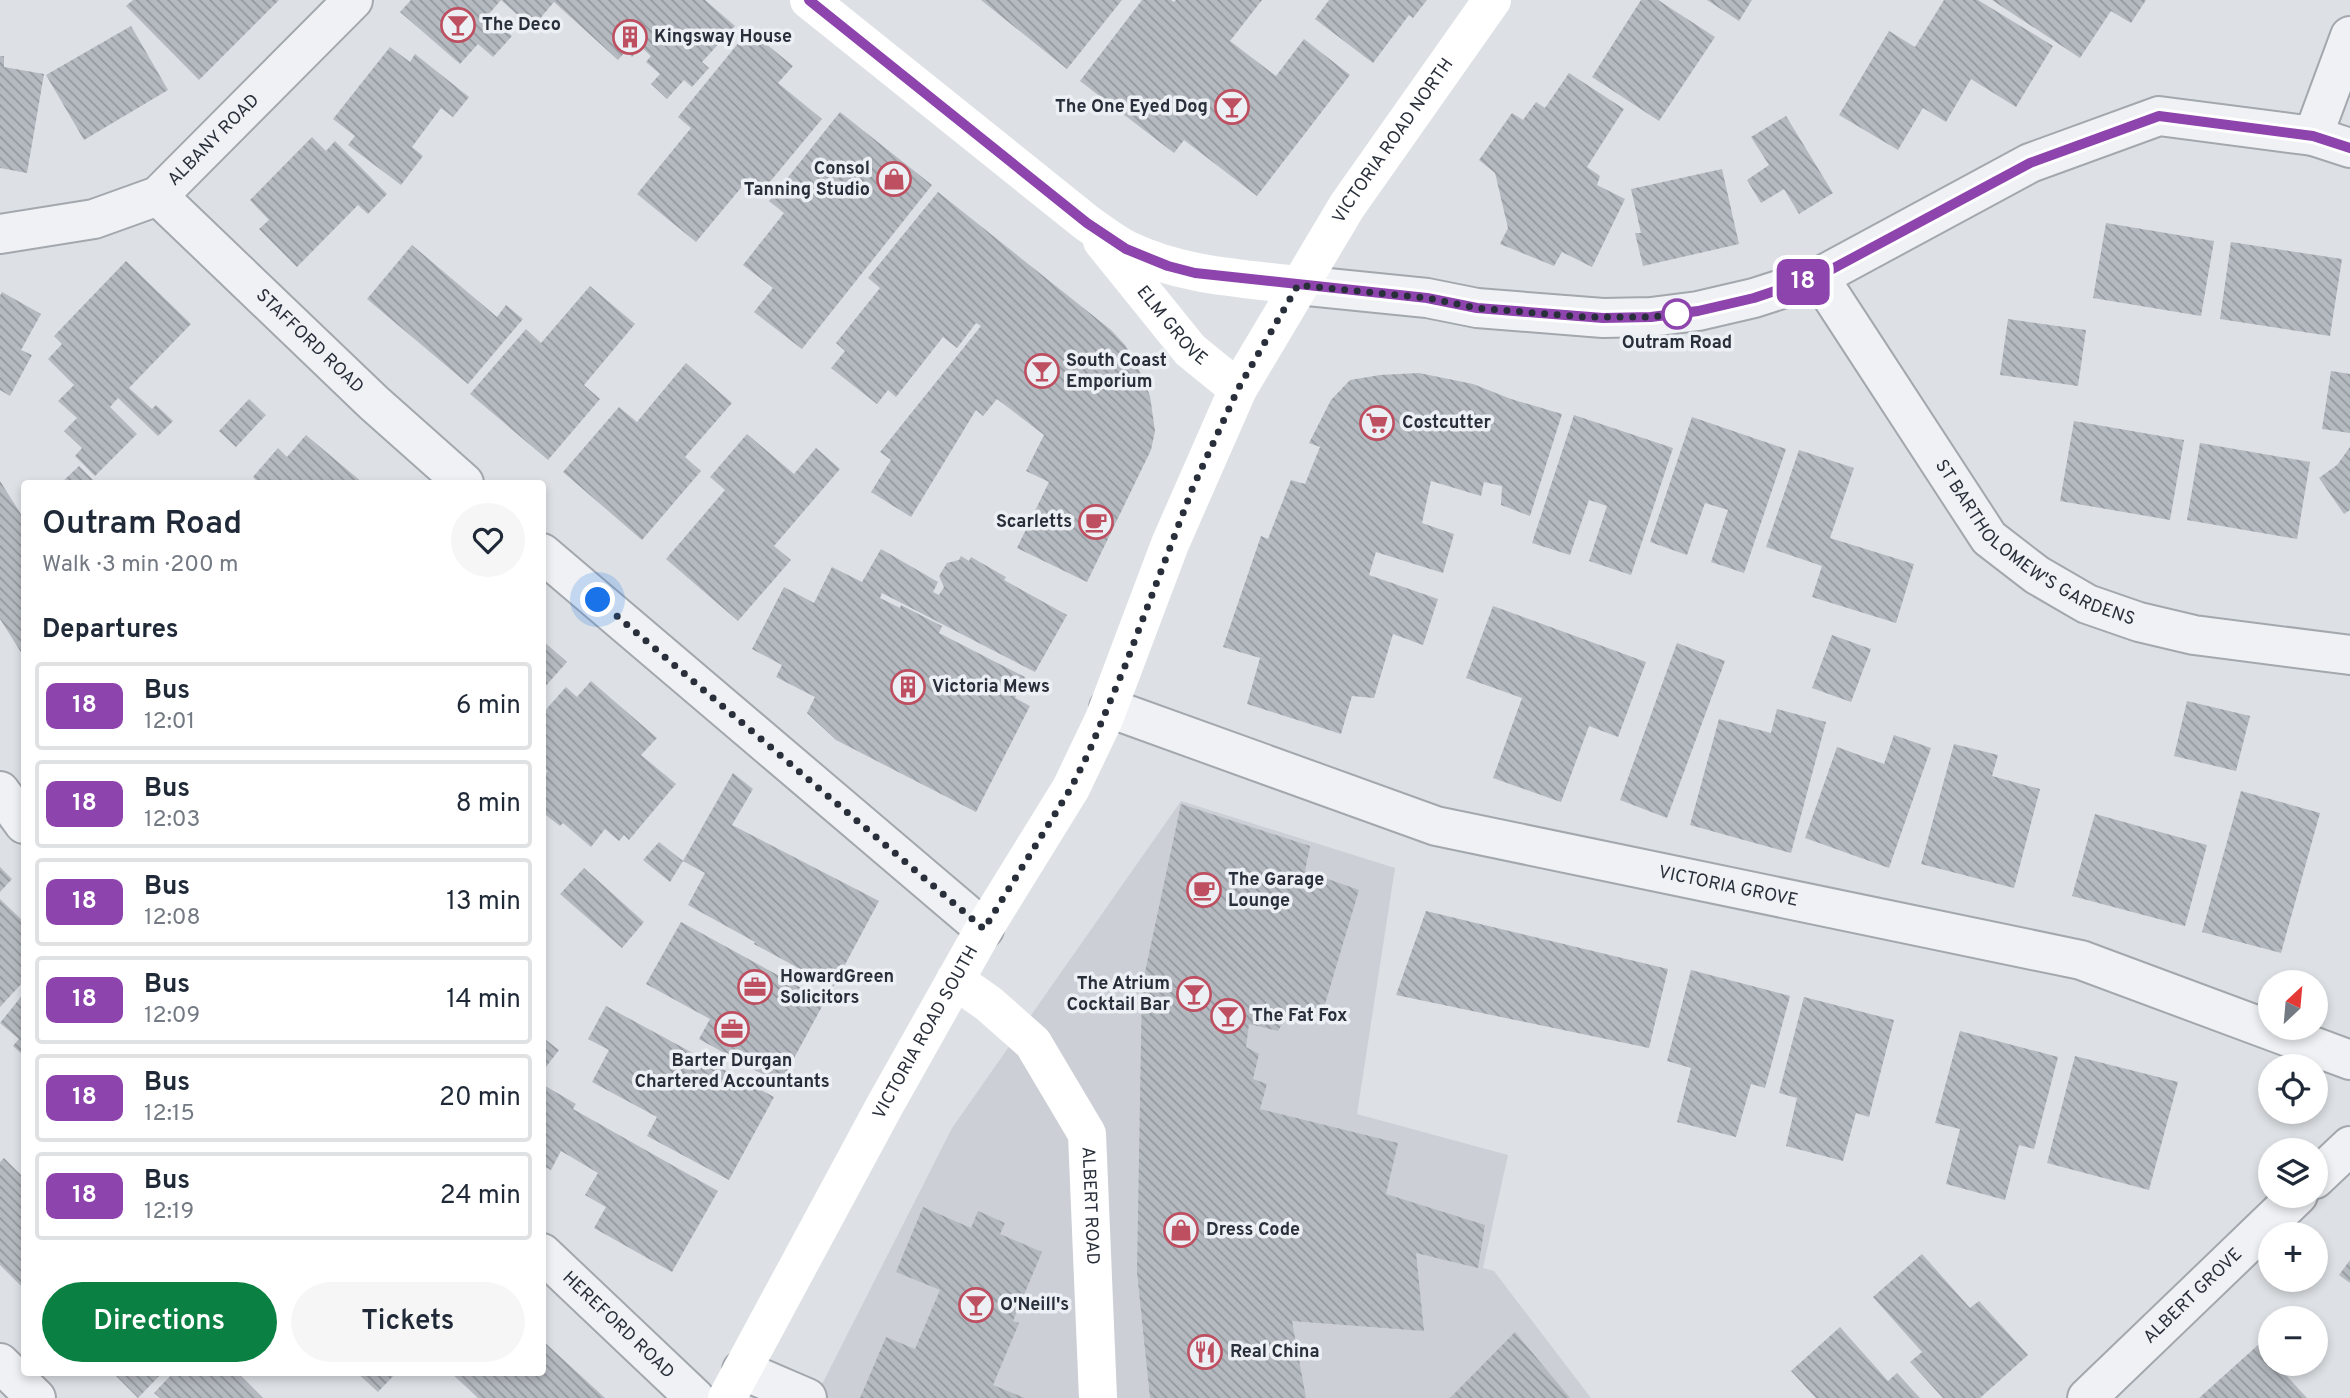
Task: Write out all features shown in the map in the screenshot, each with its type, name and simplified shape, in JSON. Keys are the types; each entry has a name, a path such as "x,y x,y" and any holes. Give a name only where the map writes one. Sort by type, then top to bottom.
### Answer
{"main road":[{"name":"ELM GROVE","path":"809,0 1087,223 1126,249 1168,266 1195,273 1298,285"},
{"name":"VICTORIA ROAD NORTH","path":"1298,285 1355,194 1492,0"},
{"name":"ELM GROVE","path":"1087,223 1190,350 1238,389"},
{"name":"VICTORIA ROAD SOUTH","path":"735,1384 984,929 1071,788 1109,708 1170,544 1238,389 1298,285"},
{"name":"ALBERT ROAD","path":"956,980 989,1004 1033,1043 1087,1134 1098,1398"}],"street":[{"name":"ALBANY ROAD","path":"0,234 93,219 158,196 353,0"},
{"path":"2313,136 2350,36"},
{"path":"1298,285 1427,298 1477,308 1603,318 1639,318 1698,311 1754,298 1819,276 2030,163 2159,116 2313,136 2350,148"},
{"name":"STAFFORD ROAD","path":"158,196 374,403 461,480"},
{"name":"ST BARTHOLOMEW'S GARDENS","path":"1819,276 1989,538 2037,575 2087,604 2139,622 2194,635 2350,655"},
{"path":"546,556 984,929"},
{"name":"VICTORIA GROVE","path":"1109,708 1436,826 2081,960 2350,1060"},
{"path":"0,791 21,820"},
{"path":"2328,1167 2350,1146"},
{"name":"ALBERT GROVE","path":"2087,1398 2284,1208"},
{"name":"HEREFORD ROAD","path":"546,1257 695,1398"},
{"path":"0,1363 36,1398"},
{"path":"735,1384 807,1398"}],"shaded area":[{"path":"1181,801 1395,868 1357,1114 1508,1155 1483,1268 1494,1271 1591,1398 815,1398 952,1128"}],"building":[{"path":"133,0 279,0 199,80 126,6"},
{"name":"The Deco","path":"411,0 501,0 488,15 512,36 493,57 478,44 460,64 400,12"},
{"path":"501,0 705,0 735,26 702,62 709,68 692,87 684,80 667,99 651,84 660,74 646,62 651,56 641,47 632,57 626,51 618,60 554,2 532,28"},
{"path":"981,0 1122,0 1067,69"},
{"path":"1142,0 1262,0 1230,41 1276,76 1304,39 1350,75 1257,196 1184,140 1174,153 1080,81"},
{"path":"1329,0 1427,0 1413,18 1409,15 1373,63 1315,19"},
{"path":"1641,0 1658,0 1715,37 1659,121 1592,77"},
{"path":"1707,0 1752,0 1739,21"},
{"path":"1944,0 1978,0 2053,46 2016,107 1971,79 1946,122 1923,108 1898,150 1839,115 1889,31 1915,47"},
{"path":"1992,0 2146,0 2131,23 2111,11 2080,58"},
{"path":"131,26 168,90 84,140 46,75"},
{"path":"749,30 793,66 778,83 822,119 764,189 750,177 696,242 637,194 691,128 678,117"},
{"path":"390,47 410,62 415,54 469,97 453,117 441,108 412,147 423,156 401,185 348,145 355,136 333,119"},
{"path":"0,56 4,56 4,67 44,74 27,173 0,168"},
{"path":"1569,73 1624,109 1587,167 1600,176 1597,185 1625,199 1592,267 1562,252 1554,266 1500,244 1508,228 1495,173 1479,160 1512,113 1523,120 1536,102 1545,108"},
{"path":"840,112 932,185 802,349 754,312 773,288 743,265 784,213 769,201"},
{"path":"1786,116 1833,193 1799,214 1784,189 1761,203 1747,180 1769,165 1751,137"},
{"path":"312,137 326,151 335,141 387,194 368,214 358,205 297,267 259,229 269,220 250,200"},
{"path":"1722,169 1739,244 1643,266 1635,233 1641,233 1631,189"},
{"path":"938,192 1111,330 1125,345 1136,363 1150,396 1155,431 1151,450 1087,582 1017,548 1049,482 1026,471 1044,435 997,399 983,416 976,410 911,517 871,492 891,460 880,452 981,326 976,323 957,348 943,337 896,397 888,390 877,404 831,368 845,351 836,343 880,288 868,278"},
{"path":"2106,223 2214,241 2201,316 2093,298"},
{"path":"2231,242 2342,259 2330,336 2220,319"},
{"path":"412,245 497,317 506,305 523,319 468,384 367,299"},
{"path":"126,261 191,324 129,388 152,409 156,405 173,421 158,436 118,398 110,407 137,434 95,476 75,456 82,448 64,431 77,418 58,401 74,385 48,359 62,344 54,336"},
{"path":"590,286 635,324 584,385 600,399 548,460 470,394 526,329 541,343"},
{"path":"2,292 41,314 21,350 32,355 10,396 0,390"},
{"path":"2008,319 2086,330 2078,386 2000,375"},
{"path":"686,363 732,403 685,457 701,471 642,540 563,472 619,407 637,422"},
{"path":"2331,371 2350,374 2350,433 2322,429"},
{"path":"1419,373 1473,384 1562,414 1530,516 1501,505 1502,486 1484,482 1481,496 1431,481 1422,523 1454,534 1443,573 1376,552 1369,575 1438,599 1423,645 1393,634 1374,698 1352,696 1341,734 1247,704 1260,658 1223,647 1261,536 1268,539 1291,480 1305,484 1320,447 1309,443 1331,400 1350,380"},
{"path":"249,399 266,415 236,447 219,431"},
{"path":"1574,415 1673,448 1631,575 1589,561 1607,506 1589,500 1570,555 1532,543"},
{"path":"1692,417 1786,449 1744,573 1711,562 1728,510 1705,503 1687,555 1650,542"},
{"path":"2074,421 2184,440 2170,520 2060,501"},
{"path":"747,434 794,474 816,448 840,469 774,546 791,560 738,621 666,559 725,490 710,477"},
{"path":"306,435 359,480 256,480 253,477 278,448 287,457"},
{"path":"2200,443 2310,462 2297,539 2187,520"},
{"path":"2350,447 2350,510 2344,514 2319,478 2337,465"},
{"path":"1799,450 1854,468 1830,538 1914,564 1896,623 1812,597 1822,566 1766,547"},
{"path":"79,466 93,480 64,480"},
{"path":"0,481 21,514 21,652 0,619"},
{"name":"Victoria Mews","path":"881,549 938,582 933,592 939,595 944,587 939,576 947,563 959,560 961,556 969,561 971,557 1006,577 1004,580 1067,615 1035,672 882,593 880,598 900,608 901,605 942,626 939,633 1025,677 1015,698 1030,706 976,812 836,740 807,713 815,697 776,677 782,665 752,649 784,587 814,603 832,567 862,582"},
{"path":"1493,606 1646,662 1618,737 1589,726 1561,802 1493,778 1522,698 1466,678"},
{"path":"1832,635 1871,649 1851,702 1812,688"},
{"path":"1677,643 1725,661 1667,818 1620,800"},
{"path":"546,644 567,662 546,686"},
{"path":"591,681 657,738 641,755 676,784 629,840 624,835 619,841 605,829 591,847 563,823 560,826 546,815 546,710 566,687 577,697"},
{"path":"2187,701 2250,716 2236,771 2174,756"},
{"path":"1777,709 1826,722 1791,853 1690,825 1719,719 1771,733"},
{"path":"1894,735 1931,748 1889,868 1805,838 1837,747 1884,764"},
{"path":"1954,744 1998,755 1992,776 2040,789 2014,888 1921,864"},
{"path":"733,773 753,789 732,825 879,901 833,987 688,905 705,873 683,861"},
{"path":"2241,791 2320,813 2281,953 2202,932"},
{"path":"1181,804 1310,846 1305,871 1359,890 1320,1021 1288,1014 1278,1031 1249,1024 1246,1047 1259,1054 1253,1079 1267,1084 1260,1109 1398,1143 1386,1194 1485,1225 1478,1268 1416,1253 1424,1331 1292,1321 1306,1398 1150,1398 1137,1272 1142,986"},
{"path":"2095,814 2207,845 2185,926 2072,896"},
{"path":"659,842 683,861 670,882 643,860"},
{"path":"0,867 12,879 0,892"},
{"path":"584,868 644,922 622,948 560,894"},
{"path":"0,899 21,919 21,984 0,1007"},
{"path":"1426,911 1668,969 1649,1048 1396,995"},
{"path":"681,922 825,1001 780,1084 699,1039 710,1019 646,984"},
{"path":"1691,970 1790,996 1765,1088 1751,1084 1736,1137 1677,1122 1691,1068 1667,1061"},
{"path":"21,997 21,1053 13,1046 19,1039 0,1023"},
{"path":"1804,997 1894,1020 1869,1117 1856,1113 1843,1161 1786,1146 1797,1098 1779,1093"},
{"path":"606,1006 774,1097 729,1180 647,1136 657,1117 592,1082 609,1050 588,1039"},
{"path":"1960,1031 2058,1057 2034,1149 2019,1145 2005,1200 1946,1184 1960,1129 1935,1123"},
{"path":"546,1040 559,1050 546,1067"},
{"path":"2075,1056 2178,1082 2149,1190 2047,1163"},
{"path":"546,1086 576,1104 573,1109 718,1191 672,1272 594,1228 606,1207 585,1195 598,1173 561,1151 551,1170 546,1167"},
{"path":"4,1158 21,1175 21,1286 0,1265 0,1162"},
{"name":"O'Neill's","path":"923,1207 971,1228 978,1211 1005,1223 1000,1234 1042,1252 1013,1321 1019,1323 993,1385 1025,1398 860,1398 886,1337 915,1349 940,1290 896,1272"},
{"path":"1922,1254 1970,1308 1979,1301 2028,1355 1980,1398 1943,1398 1910,1362 1922,1352 1873,1297"},
{"path":"2350,1260 2350,1283 2339,1275"},
{"path":"1840,1327 1888,1381 1897,1373 1920,1398 1816,1398 1791,1371"},
{"path":"1515,1332 1570,1398 1450,1398"},
{"path":"546,1344 605,1398 478,1398 454,1376 546,1376"},
{"path":"2258,1345 2258,1376 2287,1376 2307,1398 2199,1398"},
{"path":"116,1376 159,1376 138,1398"},
{"path":"170,1376 241,1376 263,1398 160,1398 154,1393"},
{"path":"360,1376 393,1376 378,1392"}],"bus line":[{"name":"18","path":"809,0 1087,223 1126,249 1168,266 1195,273 1427,298 1477,308 1603,318 1651,317 1698,311 1754,298 1819,276 2030,163 2159,116 2313,136 2350,148"}],"place":[{"name":"The Deco","path":"458,25"},
{"name":"Kingsway House","path":"630,37"},
{"name":"The One Eyed Dog","path":"1232,107"},
{"name":"Consol Tanning Studio","path":"894,179"},
{"name":"Outram Road","path":"1677,314"},
{"name":"South Coast Emporium","path":"1042,371"},
{"name":"Costcutter","path":"1377,423"},
{"name":"Scarletts","path":"1096,522"},
{"name":"Victoria Mews","path":"908,687"},
{"name":"The Garage Lounge","path":"1204,890"},
{"name":"HowardGreen Solicitors","path":"755,987"},
{"name":"The Atrium Cocktail Bar","path":"1194,994"},
{"name":"The Fat Fox","path":"1228,1016"},
{"name":"Barter Durgan Chartered Accountants","path":"732,1029"},
{"name":"Dress Code","path":"1181,1230"},
{"name":"O'Neill's","path":"976,1305"},
{"name":"Real China","path":"1205,1352"}],"route":[{"path":"598,600 984,929 1071,788 1088,754 1125,666 1193,487 1238,389 1298,285 1427,298 1477,308 1584,317 1651,317 1677,314"}]}
